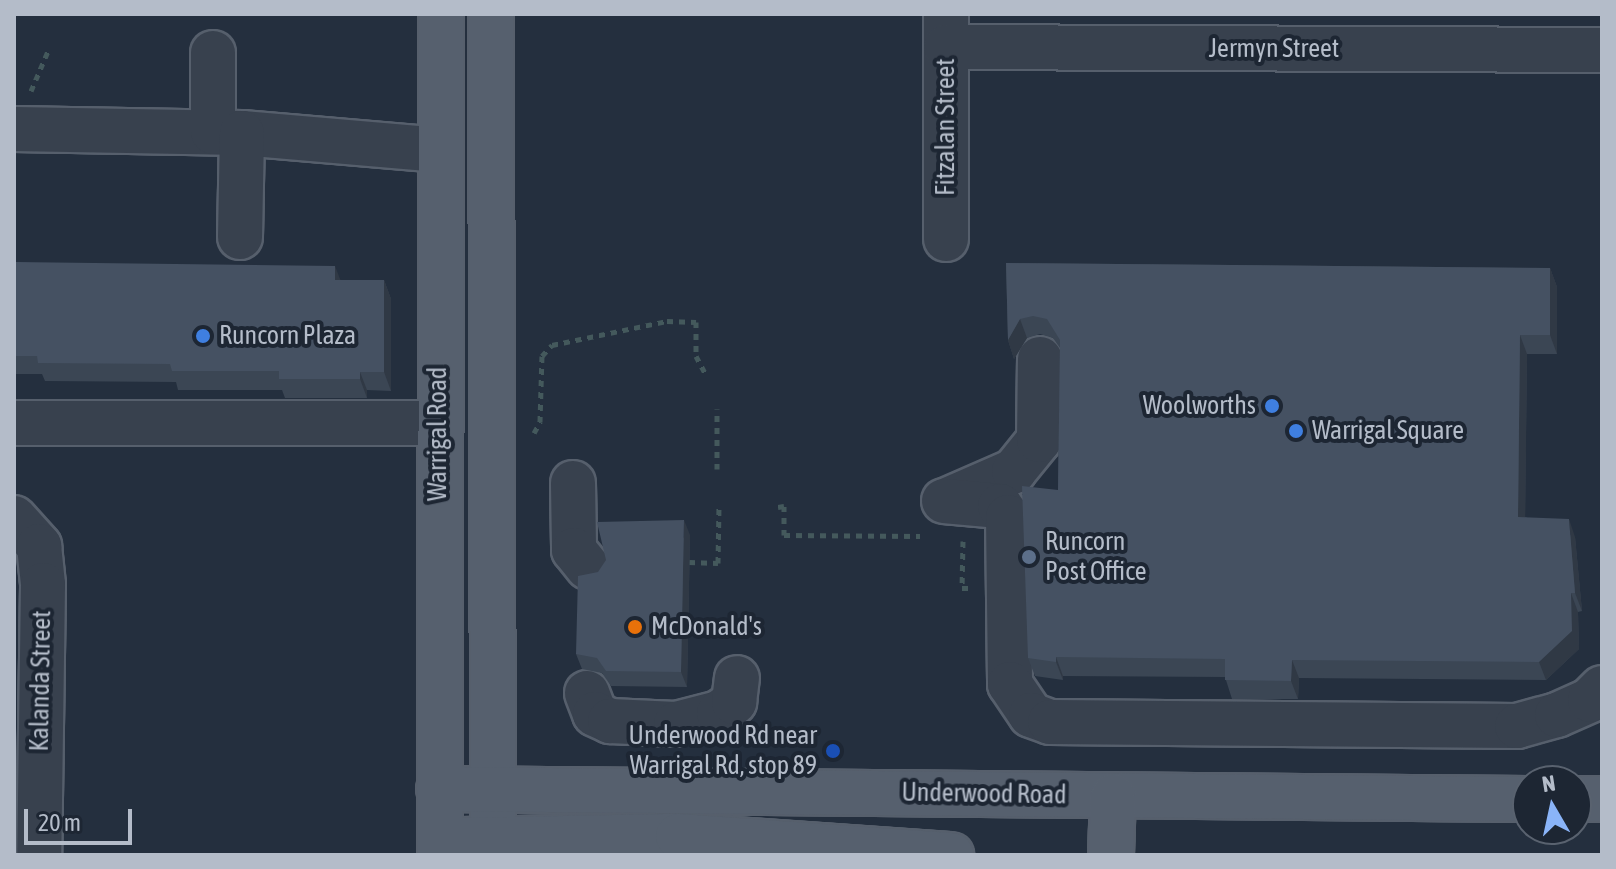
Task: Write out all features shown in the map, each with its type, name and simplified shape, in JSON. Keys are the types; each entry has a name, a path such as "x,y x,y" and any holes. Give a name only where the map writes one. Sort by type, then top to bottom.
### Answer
{"main road":[{"name":"Warrigal Road","path":"440,848 437,423 441,14"},
{"name":"Warrigal Road","path":"491,14 493,847"},
{"path":"440,150 492,150"},
{"name":"Underwood Road","path":"439,789 1512,799"},
{"path":"1111,855 1113,796"},
{"path":"440,848 678,836 815,849 951,855"},
{"path":"737,855 815,849"}],"street":[{"name":"Jermyn Street","path":"946,30 1419,32 1602,50"},
{"name":"Fitzalan Street","path":"946,30 946,239"},
{"path":"213,53 240,237"},
{"path":"23,110 227,133 440,150"},
{"path":"1040,359 1039,440 1014,471 944,501 1000,506 1008,517 1010,684 1031,715 1050,722 1517,726 1557,715 1602,688"},
{"path":"14,423 437,423"},
{"path":"573,483 574,550 588,567"},
{"name":"Kalanda Street","path":"14,518 39,546 43,585 39,855"},
{"path":"587,693 595,714 610,721 676,724 719,713 734,702 737,678"}],"path":[{"path":"23,110 48,51"},
{"path":"527,444 540,422 542,356 552,345 667,321 696,322 696,356 705,373"},
{"path":"717,409 717,469"},
{"path":"689,562 718,563 719,504"},
{"path":"778,507 784,506 784,535 920,536"}],"building":[{"name":"Runcorn Plaza","path":"14,262 335,266 335,280 384,280 384,372 360,372 360,379 279,379 279,371 172,371 170,364 38,363 37,356 14,356"},
{"name":"Warrigal Square","path":"1006,263 1550,268 1550,335 1520,335 1518,517 1569,519 1575,593 1571,593 1572,631 1539,662 1292,660 1291,681 1225,680 1225,659 1056,657 1056,662 1028,658 1022,486 1058,490 1060,340 1047,319 1033,316 1020,319 1008,340"},
{"name":"McDonald's","path":"684,520 681,672 606,671 597,658 576,654 578,576 598,572 606,560 597,522"}],"place":[{"name":"Runcorn Plaza","path":"203,336"},
{"name":"Woolworths","path":"1272,406"},
{"name":"Warrigal Square","path":"1296,431"},
{"name":"Runcorn Post Office","path":"1029,557"},
{"name":"McDonald's","path":"635,627"},
{"name":"Underwood Rd near Warrigal Rd, stop 89","path":"833,751"}]}
